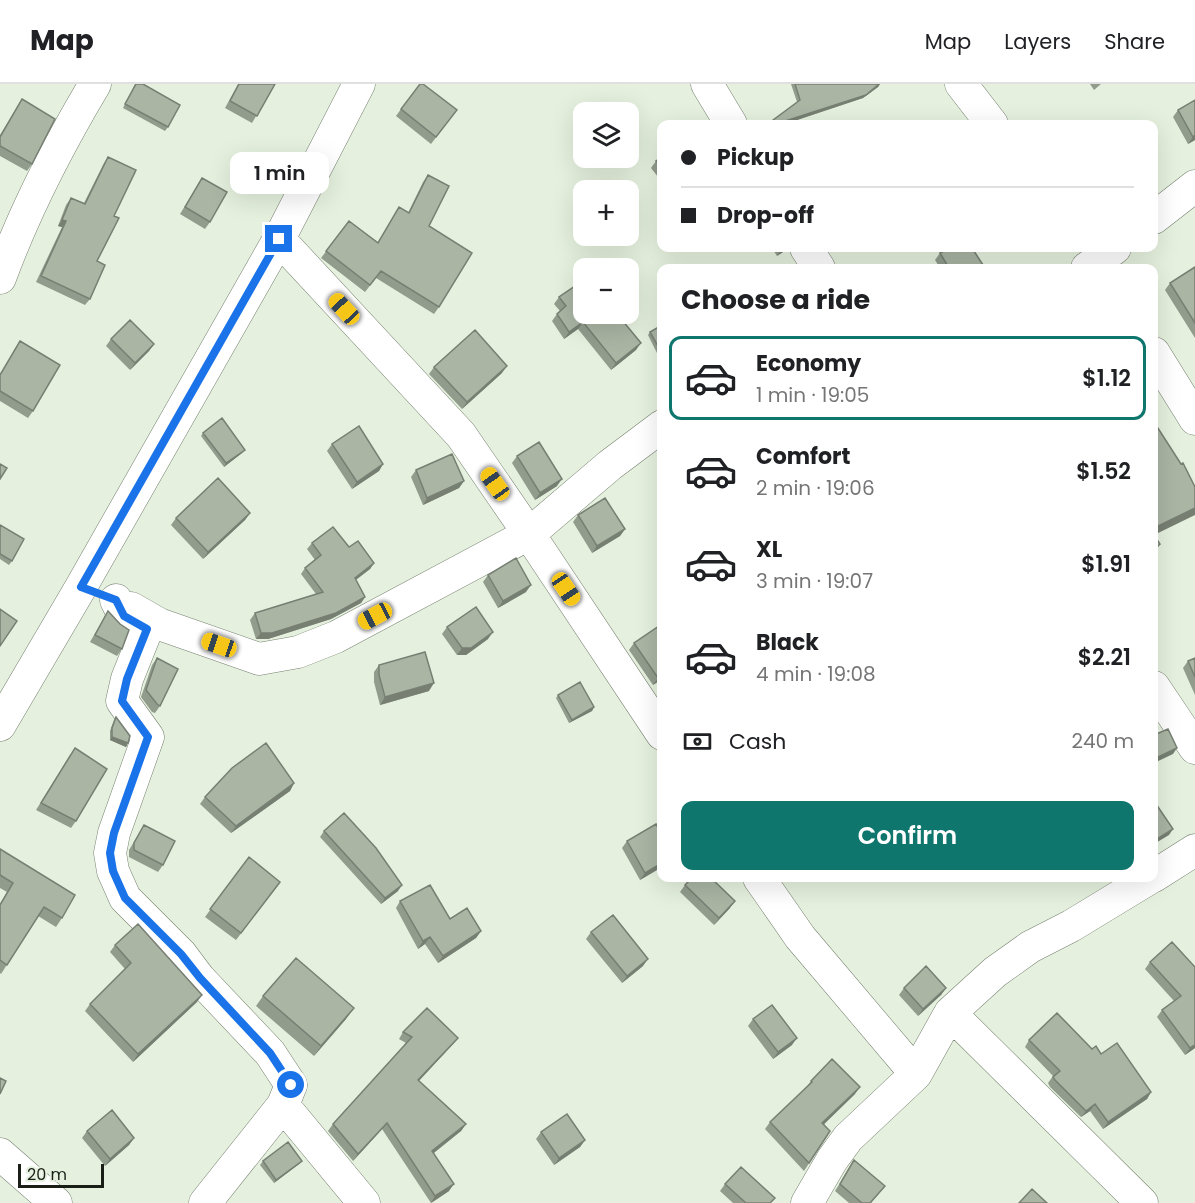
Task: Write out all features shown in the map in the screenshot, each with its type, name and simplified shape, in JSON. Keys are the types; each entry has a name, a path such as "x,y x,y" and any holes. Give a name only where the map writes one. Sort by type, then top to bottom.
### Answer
{"street":[{"path":"0,278 14,241 60,142 94,84"},
{"path":"0,725 279,239 359,84"},
{"path":"707,84 729,120"},
{"path":"961,84 989,120"},
{"path":"1158,215 1195,186"},
{"path":"279,239 460,435 657,719"},
{"path":"1158,359 1195,419"},
{"path":"81,587 116,600 159,624 259,659 298,652 336,637 529,534 610,465 657,430"},
{"path":"116,600 124,616 147,629 127,679 122,701 148,737 114,833 110,853 113,871 125,898 181,954 200,978 270,1053 291,1085 283,1105 205,1203"},
{"path":"1158,693 1195,748"},
{"path":"1158,873 1195,850"},
{"path":"762,882 800,937 916,1074"},
{"path":"807,1203 848,1138 916,1074 950,1013 996,972 1030,947 1071,926 1144,882"},
{"path":"950,1013 1142,1203"},
{"path":"283,1105 364,1203"},
{"path":"0,1154 56,1203"}],"building":[{"path":"136,84 143,84 180,105 168,127 125,104"},
{"path":"239,84 275,84 257,116 230,101"},
{"path":"420,84 457,110 436,137 401,109"},
{"path":"795,84 879,84 866,95 788,120 773,120 800,100"},
{"path":"22,99 55,119 32,164 0,146 0,137"},
{"path":"1195,100 1195,135 1193,137 1178,110"},
{"path":"108,157 136,170 114,216 119,218 97,261 105,265 90,299 41,276 66,221 62,220 71,198 85,204"},
{"path":"428,175 449,186 429,226 472,253 439,307 381,271 370,285 326,251 349,221 378,243 399,207 409,213"},
{"path":"202,178 227,192 210,222 185,207"},
{"path":"975,252 982,264 947,264 940,253"},
{"path":"1195,267 1195,323 1170,283"},
{"path":"573,287 573,324 580,324 569,332 557,314 566,306 559,297"},
{"path":"130,320 154,344 135,363 111,339"},
{"path":"585,324 625,324 641,343 616,363"},
{"path":"657,328 657,344 650,332"},
{"path":"475,330 507,366 467,402 434,367"},
{"path":"20,341 60,365 33,411 0,391 0,375"},
{"path":"222,418 245,450 226,463 203,433"},
{"path":"359,426 383,464 357,482 332,444"},
{"path":"1158,428 1181,464 1183,463 1195,487 1195,508 1158,526"},
{"path":"539,442 562,479 540,493 517,456"},
{"path":"452,454 464,481 427,498 416,470"},
{"path":"0,464 7,468 0,479"},
{"path":"218,478 250,513 208,552 176,518"},
{"path":"605,498 625,529 597,546 578,515"},
{"path":"0,525 24,539 12,561 0,554"},
{"path":"333,527 349,547 358,541 374,563 355,578 365,597 336,613 272,633 261,633 255,613 323,592 305,568 321,555 312,543"},
{"path":"516,558 531,585 503,601 488,575"},
{"path":"476,607 493,632 471,648 462,648 447,627"},
{"path":"0,609 17,621 0,646"},
{"path":"108,611 129,630 122,649 95,635"},
{"path":"657,627 657,677 634,643"},
{"path":"425,652 434,683 385,697 379,675 379,665"},
{"path":"157,658 178,669 160,706 146,690"},
{"path":"1195,658 1195,677 1188,661"},
{"path":"580,682 594,707 572,720 558,695"},
{"path":"116,717 130,736 128,743 112,737"},
{"path":"1168,729 1177,748 1158,757 1158,733"},
{"path":"266,743 294,783 236,826 205,797 232,768"},
{"path":"75,748 107,769 76,821 41,803"},
{"path":"1158,807 1173,829 1158,838"},
{"path":"344,813 376,848 402,885 385,898 324,831"},
{"path":"656,824 657,866 645,873 627,841"},
{"path":"144,825 175,841 163,865 134,850 134,843"},
{"path":"0,849 75,895 62,918 44,907 7,965 0,960 0,905 13,883 0,875"},
{"path":"249,857 280,882 241,933 210,909"},
{"path":"688,882 715,882 735,901 719,918 685,885"},
{"path":"430,885 450,919 467,908 481,931 443,956 430,937 423,941 400,901"},
{"path":"613,915 648,959 627,976 591,932"},
{"path":"138,924 202,995 138,1054 90,1004 131,963 115,945"},
{"path":"1172,942 1195,967 1195,1045 1190,1048 1162,1010 1181,996 1150,962"},
{"path":"296,958 354,1008 321,1046 263,996"},
{"path":"926,966 946,988 923,1009 904,988"},
{"path":"772,1005 797,1038 778,1052 753,1019"},
{"path":"427,1008 458,1038 418,1080 466,1124 432,1151 454,1184 435,1196 387,1123 358,1154 333,1124 412,1037 403,1032"},
{"path":"1057,1013 1092,1049 1096,1046 1101,1054 1117,1043 1151,1092 1108,1122 1095,1104 1086,1111 1053,1077 1060,1071 1029,1040"},
{"path":"832,1059 860,1087 822,1123 830,1131 809,1163 770,1122 812,1082"},
{"path":"0,1078 6,1081 0,1094"},
{"path":"112,1110 134,1138 110,1159 87,1131"},
{"path":"567,1114 585,1140 559,1158 541,1132"},
{"path":"288,1142 302,1161 276,1180 263,1161"},
{"path":"854,1160 885,1186 870,1203 862,1203 840,1184"},
{"path":"741,1167 775,1198 770,1203 746,1203 725,1184"},
{"path":"1032,1189 1047,1203 1019,1203"}],"route":[{"path":"279,239 81,587 116,600 124,616 147,629 127,679 122,701 148,737 114,833 110,853 113,871 125,898 136,906 181,954 200,978 270,1053 291,1085"}]}
